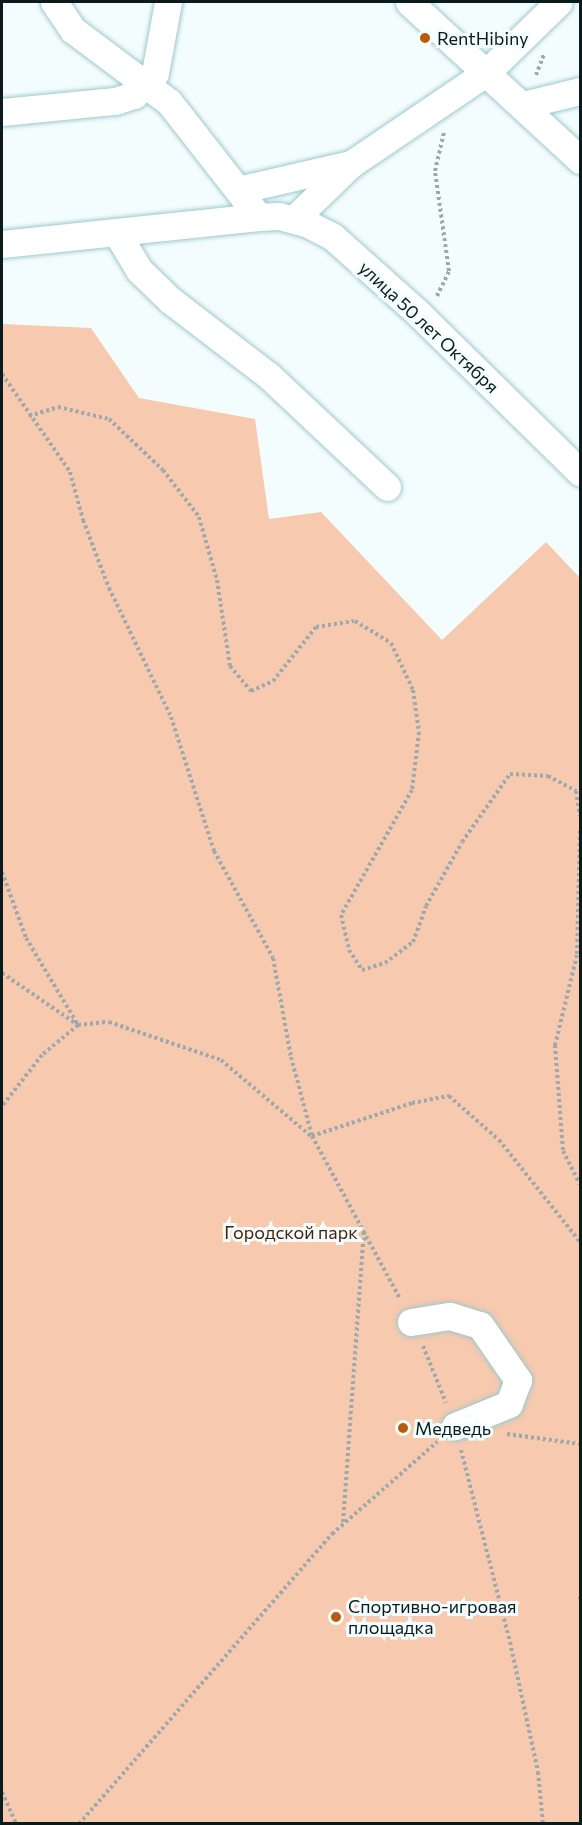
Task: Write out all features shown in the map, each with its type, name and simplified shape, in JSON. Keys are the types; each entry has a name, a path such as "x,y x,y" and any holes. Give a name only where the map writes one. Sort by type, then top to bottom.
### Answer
{"street":[{"path":"54,2 73,30 169,102 259,217"},
{"path":"2,112 115,101 134,95 148,84 159,61 168,2"},
{"path":"409,2 488,72 580,160"},
{"path":"294,219 351,164 443,105 488,72 559,2"},
{"path":"523,105 580,91"},
{"path":"238,190 351,164"},
{"name":"улица 50 лет Октября","path":"2,243 259,217 294,219 333,237 419,315 580,472"},
{"path":"117,232 139,270 170,300 269,376 387,487"},
{"path":"411,1322 450,1316 480,1325 518,1380 509,1404 455,1426"}],"path":[{"path":"419,315 448,280 435,171 445,128 443,105"},
{"path":"2,374 70,472 83,520 109,588 171,717 214,850 273,958 291,1057 312,1136 411,1322 455,1426 510,1642 538,1772 543,1824"},
{"path":"29,416 58,407 109,418 163,470 199,517 217,580 230,666 251,691 273,681 316,627 355,621 391,643 413,690 419,732 412,790 341,915 349,950 362,970 385,963 413,942 426,906 462,842 510,774 548,776 576,791 580,816"},
{"path":"580,831 576,955 555,1045 563,1151 580,1184"},
{"path":"2,872 26,938 78,1025"},
{"path":"2,973 78,1025"},
{"path":"2,1106 42,1055 78,1025 109,1022 221,1060 312,1136"},
{"path":"312,1136 412,1103 449,1096 499,1140 580,1242"},
{"path":"343,1522 364,1231"},
{"path":"79,1824 343,1522 455,1426"},
{"path":"501,1433 580,1444"},
{"path":"2,1792 16,1824"}],"green space":[{"name":"Городской парк","path":"2,324 91,328 139,398 255,419 269,519 321,512 442,640 546,542 580,578 580,1823 2,1824"}],"place":[{"name":"RentHibiny","path":"425,38"},
{"name":"Медведь","path":"403,1428"},
{"name":"Спортивно-игровая площадка","path":"336,1617"}]}
